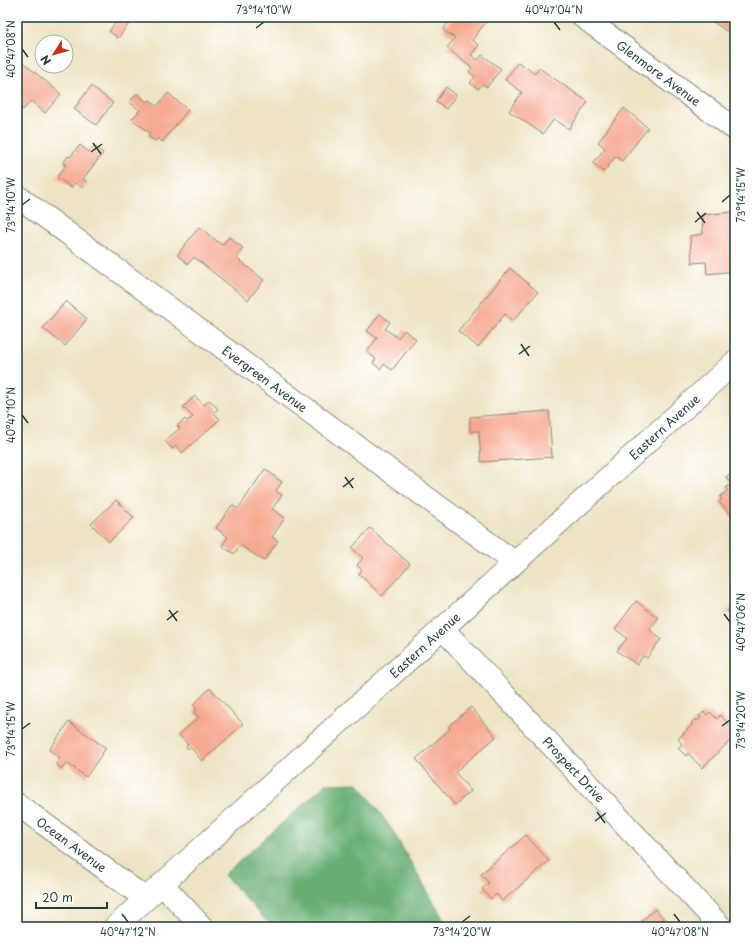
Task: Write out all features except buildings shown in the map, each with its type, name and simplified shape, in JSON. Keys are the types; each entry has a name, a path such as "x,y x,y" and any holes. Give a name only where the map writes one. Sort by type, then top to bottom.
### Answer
{"street":[{"name":"Glenmore Avenue","path":"583,17 735,129"},
{"name":"Evergreen Avenue","path":"17,196 514,562"},
{"name":"Eastern Avenue","path":"115,927 735,362"},
{"name":"Prospect Drive","path":"442,628 721,927"},
{"name":"Ocean Avenue","path":"17,804 146,899"},
{"path":"162,884 202,927"}],"green space":[{"path":"358,783 391,828 448,927 272,927 224,875 326,784"}]}
